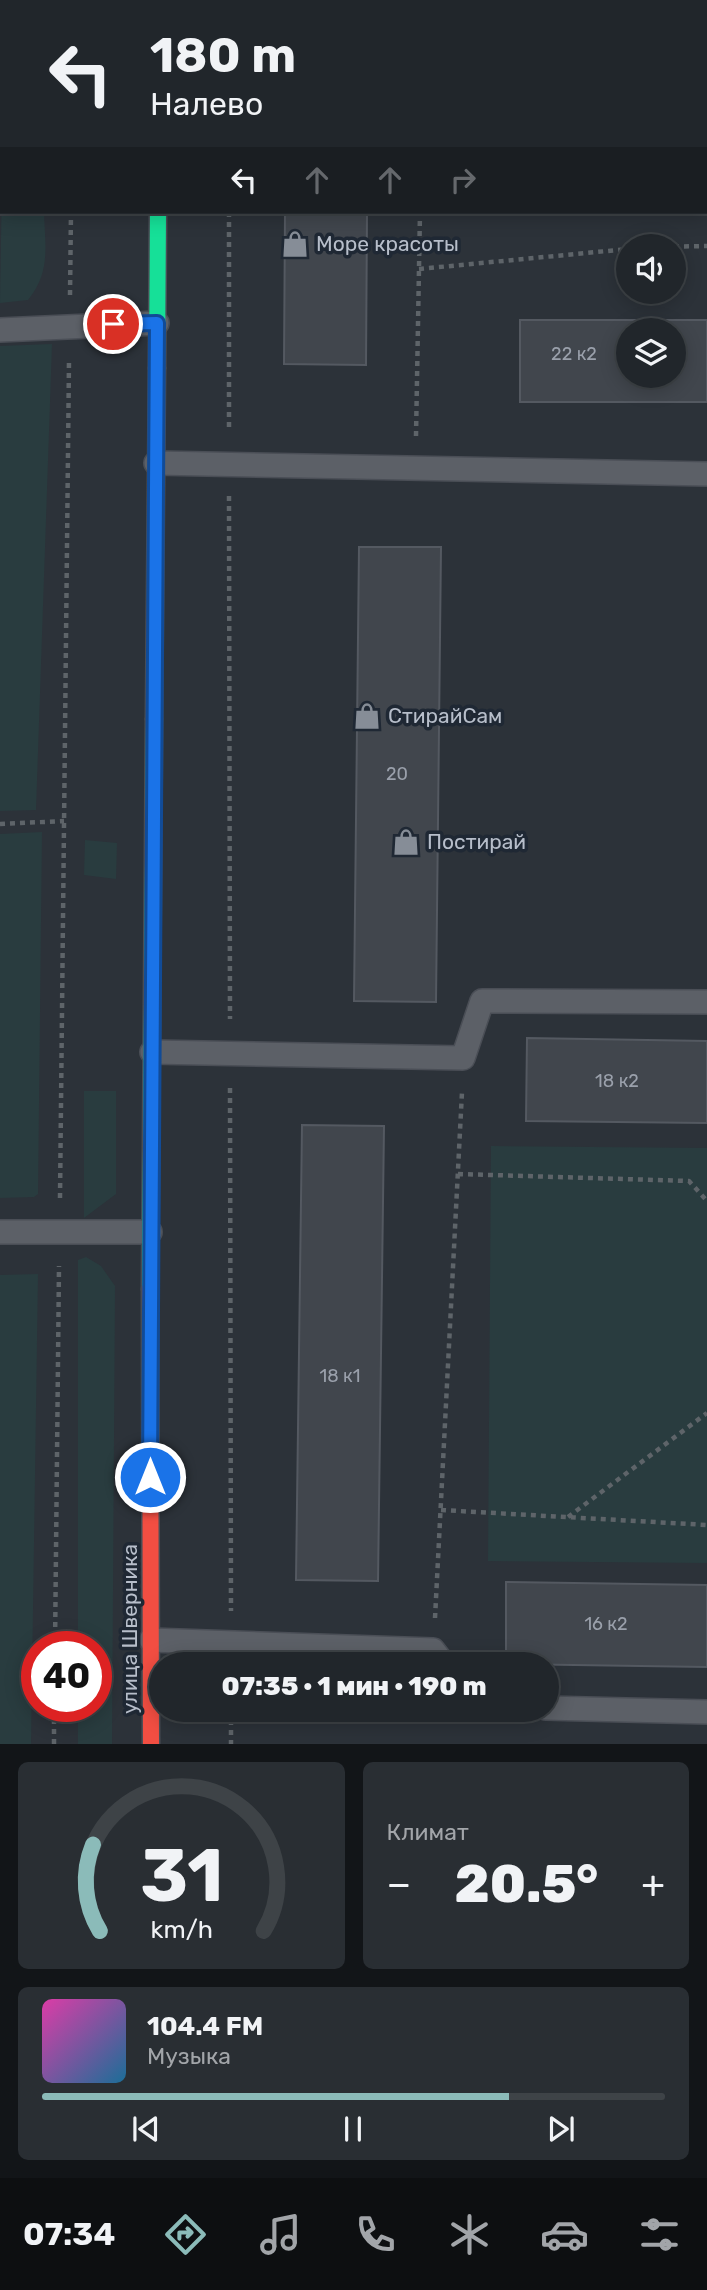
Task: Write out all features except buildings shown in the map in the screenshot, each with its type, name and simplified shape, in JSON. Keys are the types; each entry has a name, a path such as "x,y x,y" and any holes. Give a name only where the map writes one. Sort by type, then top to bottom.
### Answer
{"street":[{"name":"улица Шверника","path":"151,1744 150,1232 158,214"}],"lane":[{"path":"0,330 157,323"},
{"path":"156,463 707,474"},
{"path":"152,1052 463,1058 482,1001 707,1002"},
{"path":"0,1233 150,1232"},
{"path":"151,1640 352,1652"},
{"path":"559,1708 707,1712"}],"path":[{"path":"55,1631 71,214"},
{"path":"229,214 231,1645"},
{"path":"415,469 420,214"},
{"path":"686,246 707,246"},
{"path":"419,269 616,250"},
{"path":"0,824 64,821"},
{"path":"439,1652 441,1510 463,1058"},
{"path":"458,1174 689,1181 707,1200"},
{"path":"567,1517 707,1413"},
{"path":"441,1510 707,1525"},
{"path":"54,1722 54,1744"},
{"path":"231,1722 231,1744"}],"shaded area":[{"path":"1,214 44,214 45,258 35,290 28,300 0,303"},
{"path":"52,344 36,810 0,811 0,346"},
{"path":"42,832 38,1194 34,1197 0,1198 0,834"},
{"path":"85,840 117,843 116,879 84,875"},
{"path":"84,1091 116,1091 116,1194 84,1218"},
{"path":"491,1146 707,1148 707,1563 488,1561"},
{"path":"86,1257 101,1266 115,1286 112,1744 78,1744 78,1722 112,1722 112,1631 78,1631 78,1260"},
{"path":"38,1274 33,1631 21,1631 21,1722 31,1722 31,1744 0,1744 0,1275"}],"traffic: fast":[{"path":"157,368 158,214"},
{"path":"150,1289 154,719"}],"traffic: jam":[{"path":"154,719 157,368"},
{"path":"150,1289 151,1744"}],"place":[{"name":"Море красоты","path":"295,244"},
{"name":"СтирайСам","path":"367,716"},
{"name":"Постирай","path":"406,842"}],"route":[{"path":"113,324 157,323 150,1477"}]}
